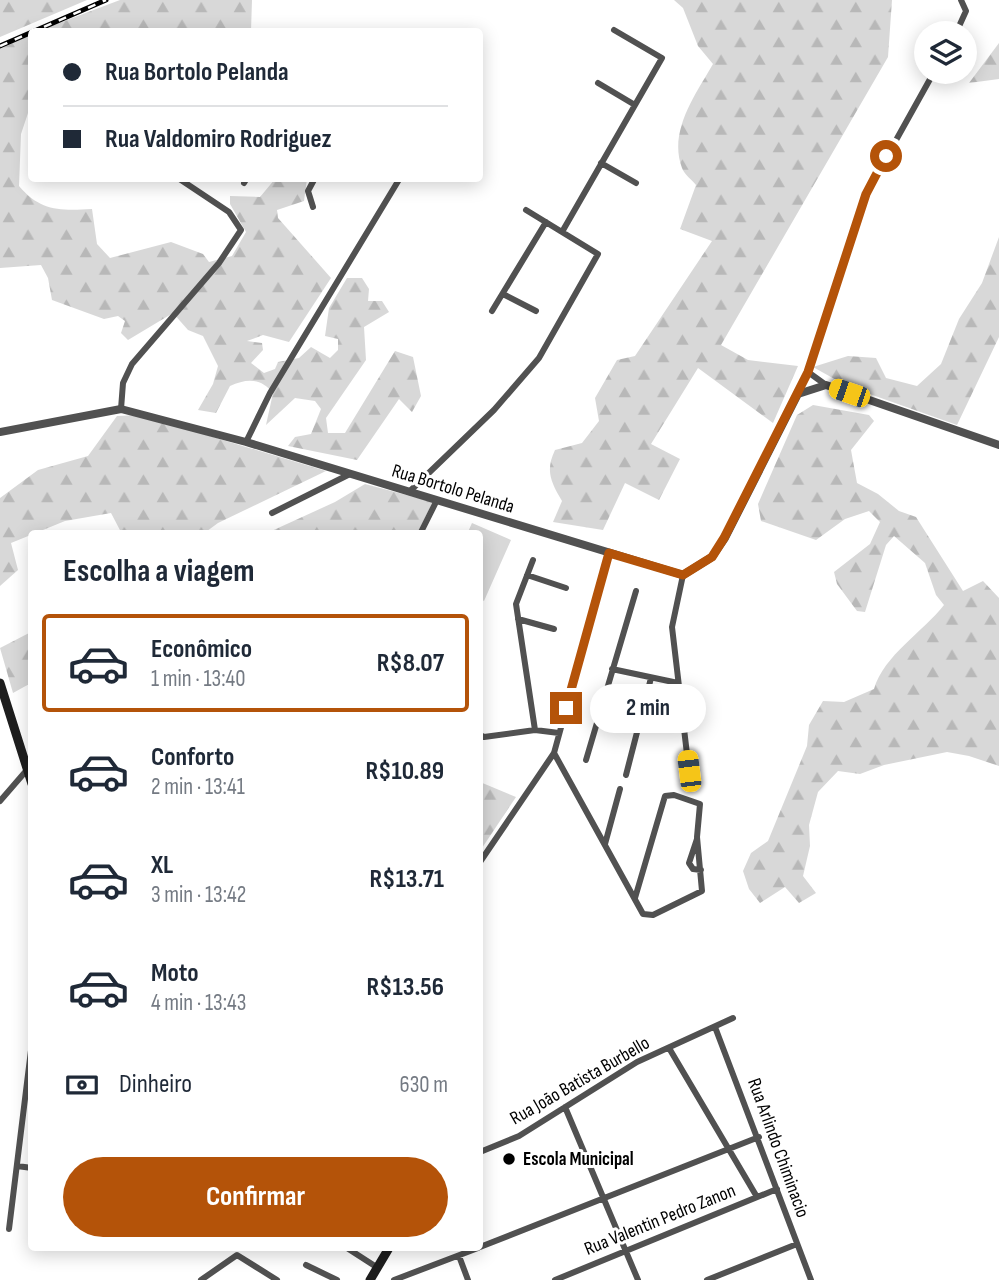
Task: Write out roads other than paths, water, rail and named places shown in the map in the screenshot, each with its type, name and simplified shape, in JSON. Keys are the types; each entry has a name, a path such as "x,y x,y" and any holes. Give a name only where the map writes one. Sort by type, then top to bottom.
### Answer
{"main road":[{"path":"0,684 28,775"},
{"path":"370,1280 387,1251"}],"street":[{"path":"961,0 966,11 961,21"},
{"path":"562,232 663,58 614,30"},
{"path":"598,83 635,106"},
{"path":"689,771 672,620 683,575 712,557 798,394 808,372 866,194 927,84"},
{"path":"601,163 636,183"},
{"path":"121,409 123,383 132,364 219,263 241,230 229,212 184,182"},
{"path":"313,182 308,191 313,207"},
{"path":"246,442 270,393 398,182"},
{"path":"409,492 494,410 539,358 598,254 526,210"},
{"path":"492,311 546,222"},
{"path":"503,294 536,312"},
{"path":"808,372 826,385 999,445"},
{"path":"798,394 826,385"},
{"name":"Rua Bortolo Pelanda","path":"0,432 121,409 246,442 683,575"},
{"path":"272,513 350,474"},
{"path":"422,530 437,500"},
{"path":"483,858 554,753 609,553"},
{"path":"533,560 516,604 536,730"},
{"path":"527,575 566,588"},
{"path":"586,760 612,668 625,636 636,590"},
{"path":"518,619 554,629"},
{"path":"612,668 678,683"},
{"path":"626,775 651,678"},
{"path":"483,736 536,730 559,733"},
{"path":"554,753 643,914 650,916 698,895 702,888 697,837"},
{"path":"0,801 26,771"},
{"path":"605,845 620,789"},
{"path":"635,898 662,801 666,795 700,804 697,837 689,863 693,869 701,870"},
{"name":"Rua João Batista Burbello","path":"483,1151 519,1136 637,1062 733,1018"},
{"name":"Rua Arlindo Chiminacio","path":"715,1027 759,1137 811,1280"},
{"path":"669,1048 757,1197"},
{"path":"565,1107 605,1195 638,1280"},
{"path":"9,1229 27,1111"},
{"path":"483,1245 605,1195 759,1137"},
{"path":"17,1166 28,1167"},
{"name":"Rua Valentin Pedro Zanon","path":"555,1280 777,1189"},
{"path":"708,1280 797,1244"},
{"path":"352,1251 378,1268"},
{"path":"394,1280 470,1251"},
{"path":"201,1280 237,1255 277,1280"},
{"path":"458,1256 468,1280"},
{"path":"306,1265 337,1280"}],"railway":[{"path":"41,28 106,0"},
{"path":"0,46 28,34"}],"place":[{"name":"Escola Municipal","path":"509,1159"}]}
